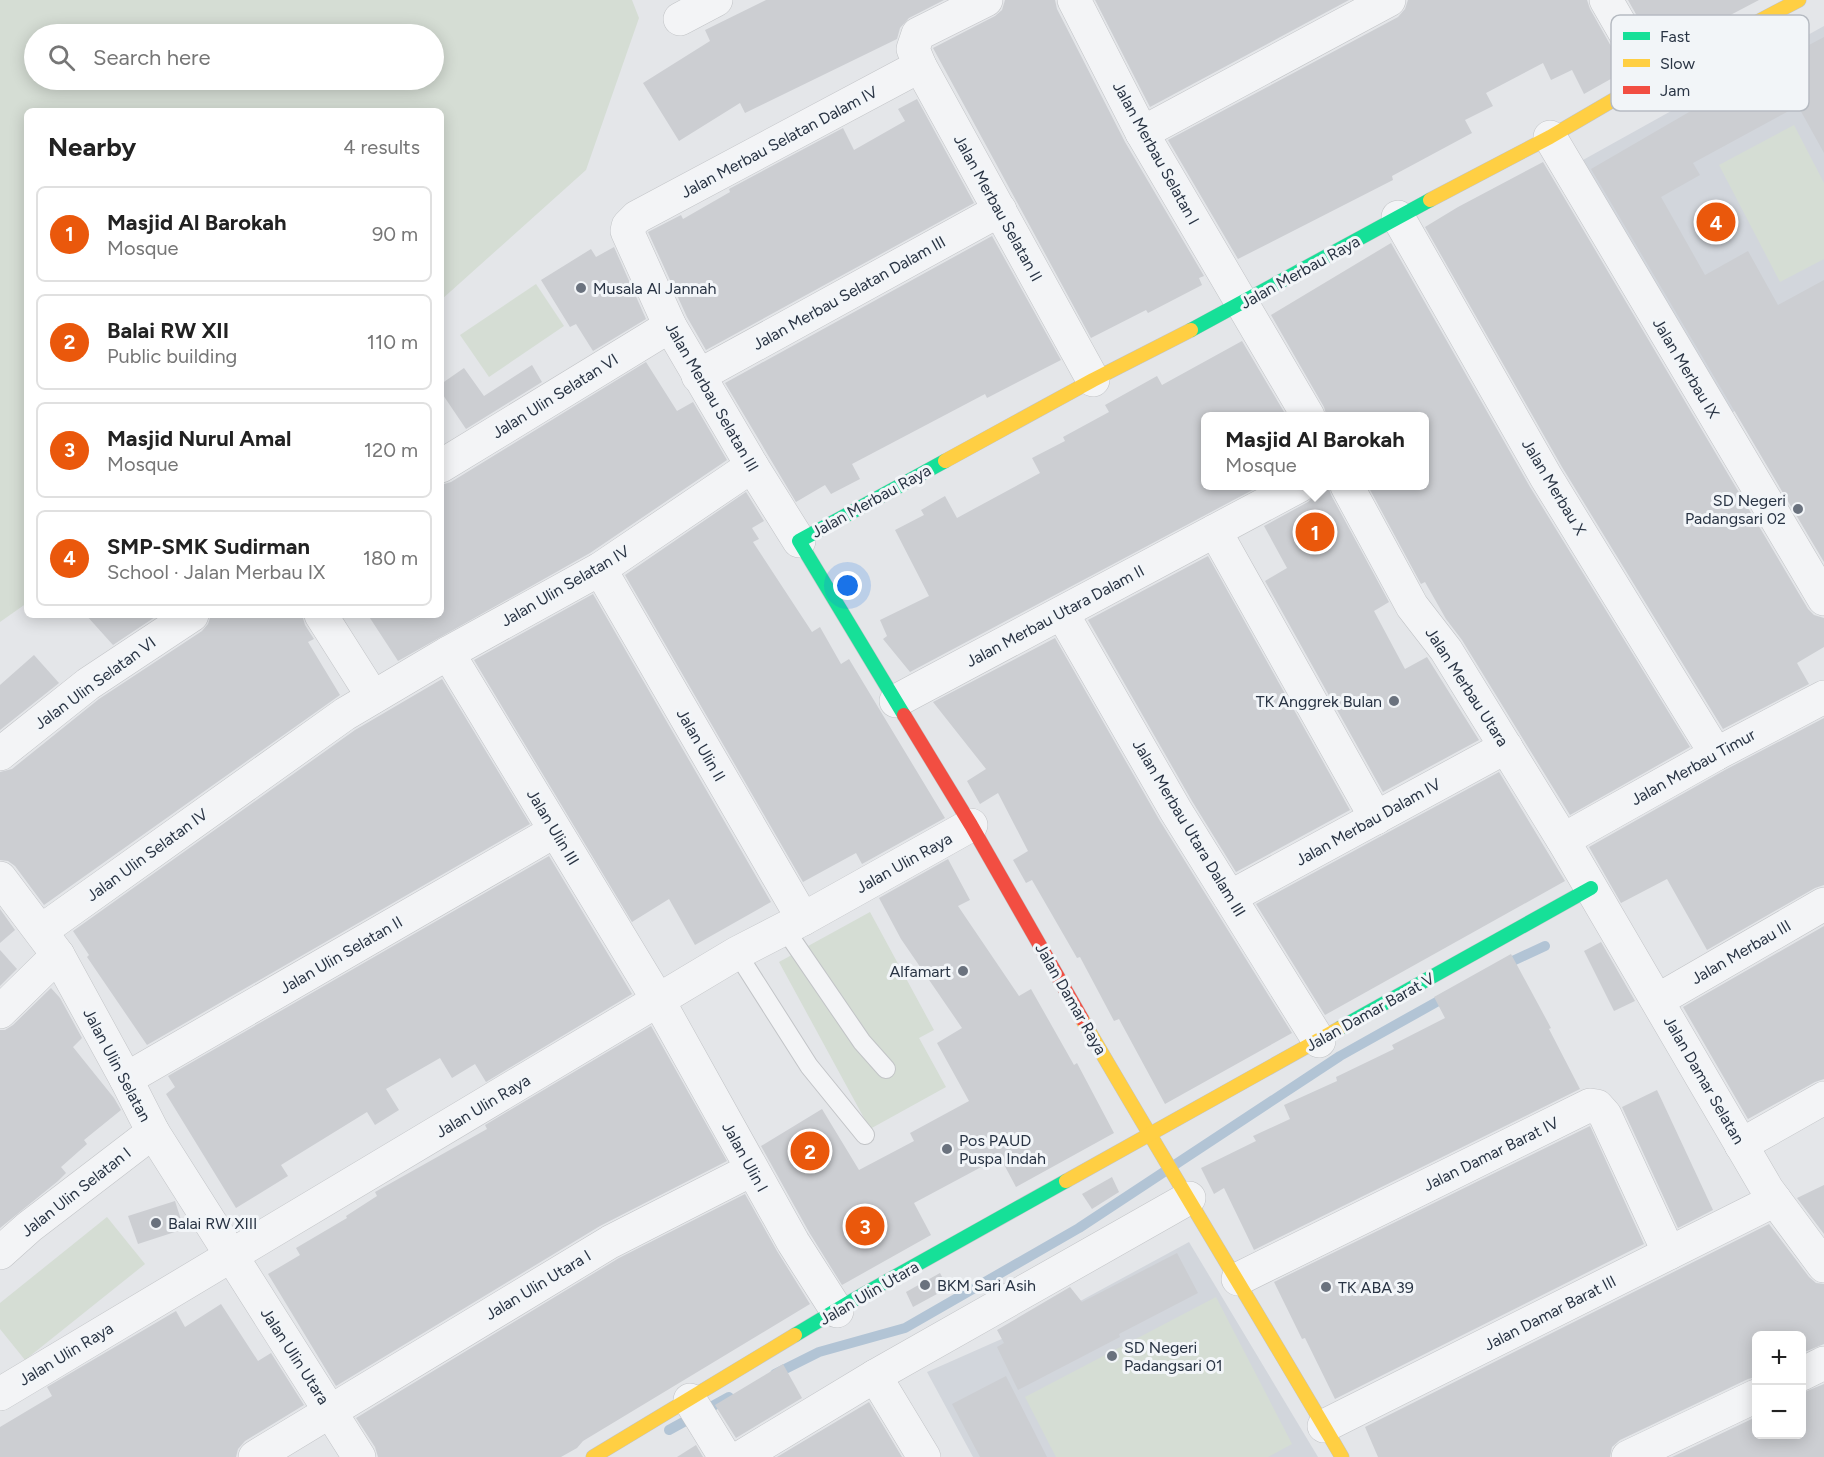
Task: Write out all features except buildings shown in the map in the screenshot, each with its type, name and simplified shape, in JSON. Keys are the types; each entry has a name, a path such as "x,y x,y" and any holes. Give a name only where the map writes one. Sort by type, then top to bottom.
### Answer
{"street":[{"path":"680,19 716,0"},
{"path":"919,50 986,0"},
{"name":"Jalan Merbau Selatan I","path":"1074,0 1142,133 1243,303"},
{"path":"1142,133 1389,0"},
{"path":"1606,0 1615,15"},
{"name":"Jalan Merbau Raya","path":"1770,15 1798,0"},
{"name":"Jalan Merbau Selatan II","path":"919,50 1000,210 1093,380"},
{"name":"Jalan Merbau Selatan Dalam IV","path":"637,217 919,50"},
{"name":"Jalan Merbau Raya","path":"799,541 1093,380 1243,303 1398,217 1550,137 1611,101"},
{"name":"Jalan Merbau IX","path":"1550,137 1824,599"},
{"name":"Jalan Merbau Selatan Dalam III","path":"698,376 1000,210"},
{"name":"Jalan Merbau Selatan III","path":"637,217 628,226 627,231 670,326 799,541"},
{"name":"Jalan Merbau X","path":"1398,217 1546,477 1716,754"},
{"path":"1243,303 1305,412"},
{"name":"Jalan Ulin Selatan VI","path":"444,464 670,326"},
{"name":"Jalan Ulin Selatan IV","path":"0,1012 50,943 345,714 448,653 600,569 752,466"},
{"name":"Jalan Merbau Utara Dalam II","path":"896,701 1292,490"},
{"name":"Jalan Merbau Utara","path":"1349,490 1412,606 1446,650 1591,888"},
{"path":"1215,531 1376,818"},
{"name":"Jalan Damar Raya","path":"799,541 970,825 1150,1136 1238,1279 1342,1457"},
{"name":"Jalan Ulin II","path":"600,569 793,924"},
{"name":"Jalan Merbau Utara Dalam III","path":"1062,613 1176,811 1319,1041"},
{"name":"Jalan Ulin Selatan VI","path":"0,754 88,684 187,618"},
{"path":"323,618 373,697"},
{"name":"Jalan Ulin III","path":"448,653 658,1000"},
{"name":"Jalan Merbau Timur","path":"1563,840 1716,754 1824,697"},
{"name":"Jalan Merbau Dalam IV","path":"1230,897 1506,747"},
{"name":"Jalan Ulin Raya","path":"0,1394 737,953 970,825"},
{"name":"Jalan Ulin Selatan II","path":"126,1079 555,831"},
{"name":"Jalan Ulin Selatan","path":"0,878 50,943 153,1132 231,1255"},
{"name":"Jalan Damar Barat V","path":"1150,1136 1591,888"},
{"name":"Jalan Damar Selatan","path":"1591,888 1741,1145 1775,1200 1824,1266"},
{"name":"Jalan Merbau III","path":"1658,1000 1824,904"},
{"name":"Jalan Ulin I","path":"658,1000 751,1170 837,1311"},
{"path":"1741,1145 1824,1098"},
{"name":"Jalan Damar Barat IV","path":"1238,1279 1590,1105 1597,1106 1605,1115 1669,1253"},
{"name":"Jalan Ulin Selatan I","path":"0,1253 29,1227 153,1132"},
{"name":"Jalan Ulin Utara","path":"593,1457 696,1410 837,1311 1150,1136"},
{"name":"Jalan Ulin Utara I","path":"255,1457 610,1242 751,1170"},
{"path":"741,1457 1183,1189"},
{"name":"Jalan Damar Barat III","path":"1324,1426 1775,1200"},
{"name":"Jalan Ulin Utara","path":"231,1255 359,1457"},
{"path":"1806,1372 1824,1363"},
{"path":"875,1376 924,1457"},
{"path":"1628,1457 1752,1397"},
{"path":"696,1410 725,1457"}],"lane":[{"path":"793,924 862,1042 886,1069"},
{"path":"737,953 809,1066 865,1135"}],"shaded area":[{"path":"0,0 632,0 639,18 586,170 444,297 444,108 24,108 24,605 0,622"},
{"path":"1824,26 1824,360 1719,420 1574,165 1671,111 1809,111 1809,34"},
{"path":"1794,125 1824,183 1824,259 1780,282 1719,165"},
{"path":"536,284 564,326 489,377 460,335"},
{"path":"870,912 934,1030 919,1038 946,1087 870,1129 779,962"},
{"path":"107,1217 145,1264 25,1360 0,1329 0,1303"},
{"name":"SD Negeri Padangsari 01","path":"1189,1242 1318,1457 973,1457 927,1372 1049,1318"},
{"path":"1216,1297 1292,1444 1268,1457 1056,1457 1025,1397"}],"waterway":[{"path":"1502,966 1545,946"},
{"path":"775,1374 819,1352 905,1328 1079,1228 1340,1056 1449,995"},
{"path":"669,1430 729,1397"}],"traffic: fast":[{"path":"1191,330 1430,200"},
{"path":"904,715 799,541 945,461"},
{"path":"1340,1028 1591,888"},
{"path":"795,1335 1066,1181"}],"traffic: slow":[{"path":"1771,15 1799,0"},
{"path":"1430,200 1550,137 1611,101"},
{"path":"945,461 1093,380 1191,330"},
{"path":"1082,1019 1342,1457"},
{"path":"1066,1181 1340,1028"},
{"path":"593,1457 795,1335"}],"traffic: jam":[{"path":"904,715 971,825 1082,1019"}],"place":[{"name":"SMP-SMK Sudirman","path":"1716,222"},
{"name":"Musala Al Jannah","path":"581,288"},
{"name":"SD Negeri Padangsari 02","path":"1798,509"},
{"name":"Masjid Al Barokah","path":"1315,532"},
{"name":"TK Anggrek Bulan","path":"1394,701"},
{"name":"Alfamart","path":"963,971"},
{"name":"Pos PAUD Puspa Indah","path":"947,1149"},
{"name":"Balai RW XII","path":"810,1151"},
{"name":"Balai RW XIII","path":"156,1223"},
{"name":"Masjid Nurul Amal","path":"865,1226"},
{"name":"BKM Sari Asih","path":"925,1285"},
{"name":"TK ABA 39","path":"1326,1287"},
{"name":"SD Negeri Padangsari 01","path":"1112,1356"}]}
